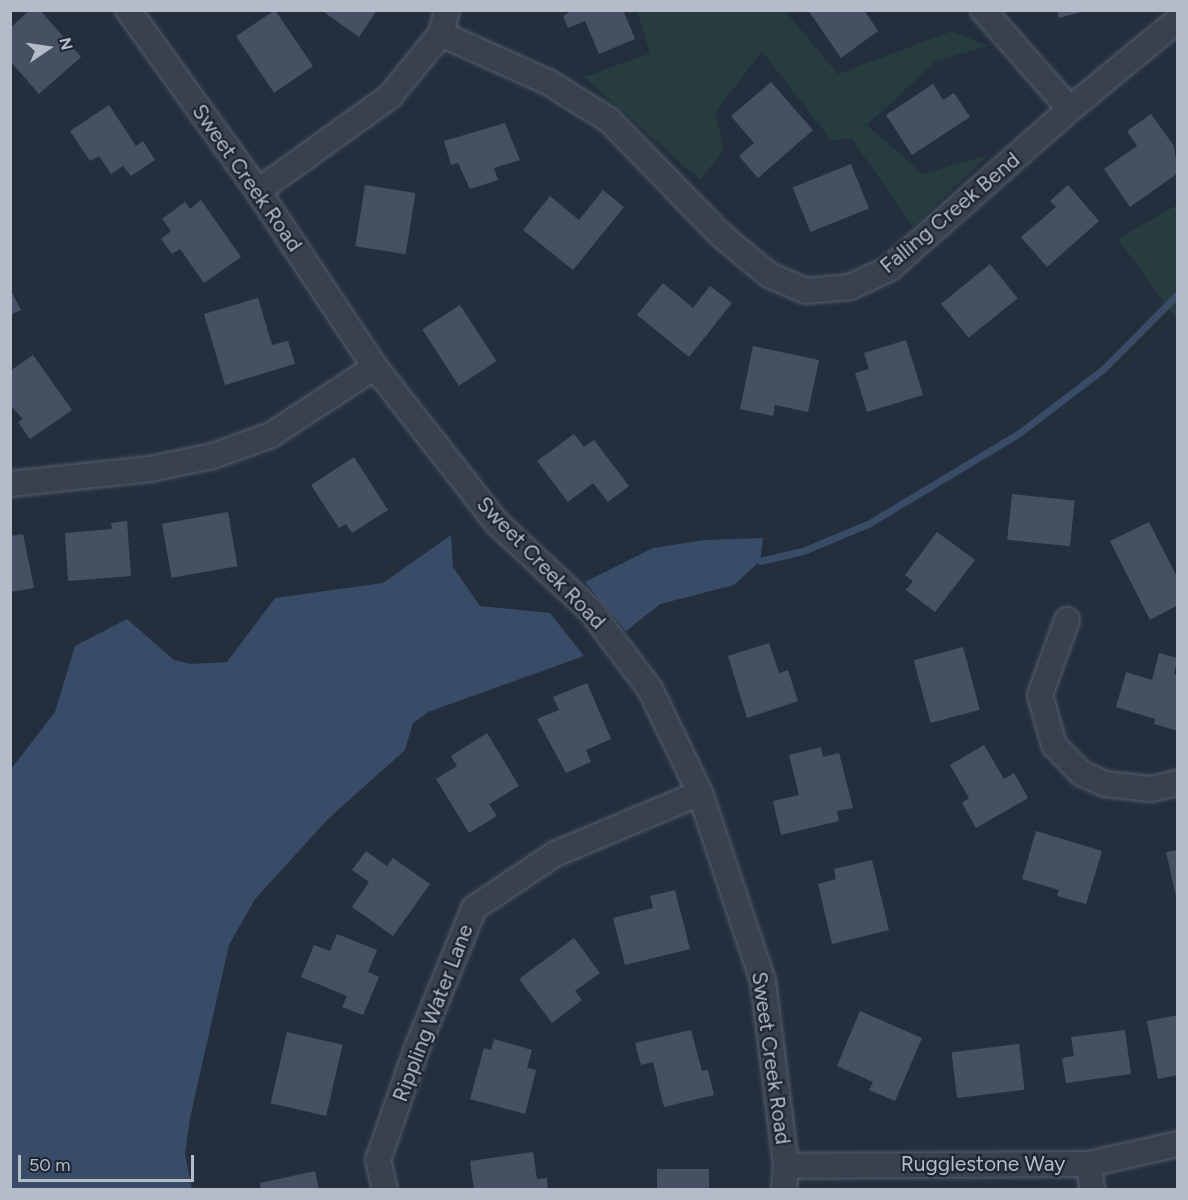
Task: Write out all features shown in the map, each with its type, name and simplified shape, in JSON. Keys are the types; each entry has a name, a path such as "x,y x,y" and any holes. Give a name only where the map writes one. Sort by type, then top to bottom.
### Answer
{"street":[{"name":"Sweet Creek Road","path":"128,10 258,191 375,367 497,523 591,611 650,689 700,793 763,981 785,1178"},
{"path":"258,191 390,96 441,34 447,10"},
{"path":"982,10 1070,109"},
{"name":"Falling Creek Bend","path":"441,34 548,82 609,120 721,235 769,275 806,291 850,287 889,270 1070,109 1178,20"},
{"path":"10,484 150,470 213,456 271,435 375,367"},
{"path":"1067,620 1041,694 1054,745 1082,773 1105,784 1151,789 1178,783"},
{"name":"Rippling Water Lane","path":"385,1190 378,1160 417,1048 474,908 555,854 700,793"},
{"name":"Rugglestone Way","path":"785,1178 1089,1164 1178,1144"},
{"path":"1089,1164 1092,1190"}],"green space":[{"path":"637,11 785,11 838,74 952,31 988,46 936,61 867,125 923,174 988,155 913,227 852,139 831,140 762,51 715,113 724,150 700,180 584,77 650,53"},
{"path":"1177,205 1177,320 1118,239"}],"water":[{"path":"451,535 453,567 480,606 550,613 584,656 428,712 413,723 405,750 328,819 255,899 229,945 190,1118 185,1154 192,1189 11,1189 11,769 55,712 75,646 127,619 174,660 190,664 227,662 275,598 383,583"},
{"path":"763,538 760,561 734,585 660,604 626,631 585,582 653,548 705,540"}],"building":[{"path":"30,10 40,10 81,57 39,94 10,61 10,28"},
{"path":"275,10 313,66 274,93 236,36"},
{"path":"321,10 377,10 359,37"},
{"path":"573,10 623,10 635,39 599,54 585,21 568,28 563,16"},
{"path":"808,10 864,10 878,31 841,58"},
{"path":"1057,10 1085,10 1085,11 1059,18"},
{"path":"771,82 813,130 758,178 739,156 754,143 731,116"},
{"path":"933,84 943,100 954,93 970,117 912,155 886,115"},
{"path":"109,105 136,146 143,141 155,160 131,176 123,166 111,174 99,156 90,161 70,131"},
{"path":"1151,114 1174,146 1178,173 1130,207 1104,169 1137,146 1127,131"},
{"path":"505,123 520,160 494,168 498,180 470,189 458,163 451,165 444,141"},
{"path":"851,164 869,209 811,232 793,188"},
{"path":"365,185 415,193 406,254 355,246"},
{"path":"1068,185 1099,221 1047,267 1021,237 1056,207 1050,201"},
{"path":"603,190 624,207 573,270 523,230 550,196 579,220"},
{"path":"201,200 241,257 204,283 180,249 172,254 161,239 171,231 162,219 185,202 190,209"},
{"path":"990,264 1018,298 969,338 941,304"},
{"path":"663,283 693,308 710,286 732,303 689,357 637,315"},
{"path":"10,289 21,310 10,315"},
{"path":"258,298 272,345 288,341 295,364 225,385 204,314"},
{"path":"460,305 496,361 459,386 422,330"},
{"path":"906,340 923,395 867,412 855,373 869,369 864,353"},
{"path":"753,346 819,360 808,412 775,405 773,416 740,409"},
{"path":"33,355 72,410 30,439 18,422 23,419 10,405 10,371"},
{"path":"574,434 584,447 594,440 629,486 608,502 593,483 568,502 537,461"},
{"path":"354,457 388,510 352,533 346,524 339,528 311,485"},
{"path":"1012,494 1075,501 1070,546 1007,540"},
{"path":"228,512 238,566 172,578 162,524"},
{"path":"127,521 131,576 68,581 65,533 112,529 111,523"},
{"path":"1149,522 1178,579 1178,605 1150,620 1110,541"},
{"path":"937,532 975,560 935,612 906,590 913,581 905,575"},
{"path":"23,534 34,588 10,592 10,536"},
{"path":"769,643 779,673 788,670 798,701 747,718 728,656"},
{"path":"963,647 980,710 931,723 914,660"},
{"path":"1159,653 1178,658 1174,674 1178,675 1178,731 1154,724 1155,719 1116,707 1126,672 1152,680"},
{"path":"587,683 611,739 586,750 591,762 566,773 537,719 559,710 553,697"},
{"path":"487,733 519,786 489,804 497,816 469,833 436,779 457,766 451,756"},
{"path":"984,745 1004,779 1014,773 1028,798 976,828 962,803 969,798 950,765"},
{"path":"821,747 823,757 839,753 853,808 837,811 839,821 781,835 773,801 799,795 789,755"},
{"path":"1036,831 1102,851 1086,904 1057,896 1059,890 1022,879"},
{"path":"1178,850 1178,896 1176,896 1166,852"},
{"path":"366,851 387,866 393,858 430,884 393,936 352,907 369,882 352,870"},
{"path":"872,860 889,930 832,944 818,884 836,879 834,869"},
{"path":"675,890 690,949 625,965 613,918 653,908 650,896"},
{"path":"337,934 377,950 368,972 379,977 363,1015 342,1007 347,996 301,977 314,945 330,951"},
{"path":"574,938 600,973 575,991 582,1000 552,1023 519,979"},
{"path":"860,1011 922,1038 895,1101 869,1090 873,1082 837,1066"},
{"path":"1178,1015 1178,1075 1158,1079 1147,1021"},
{"path":"691,1030 702,1071 708,1070 714,1095 664,1107 653,1062 641,1065 635,1043"},
{"path":"1125,1030 1131,1074 1066,1083 1062,1058 1074,1056 1071,1037"},
{"path":"287,1032 343,1045 326,1116 271,1103"},
{"path":"494,1039 532,1050 527,1068 536,1070 525,1114 470,1099 484,1048 491,1050"},
{"path":"1019,1044 1025,1090 957,1098 952,1052"},
{"path":"533,1152 537,1179 547,1178 548,1190 474,1190 470,1161"},
{"path":"657,1169 709,1169 709,1190 657,1190"},
{"path":"315,1171 319,1190 261,1190 260,1183"}],"waterway":[{"path":"760,561 803,551 868,524 1018,434 1102,370 1178,294"}]}
